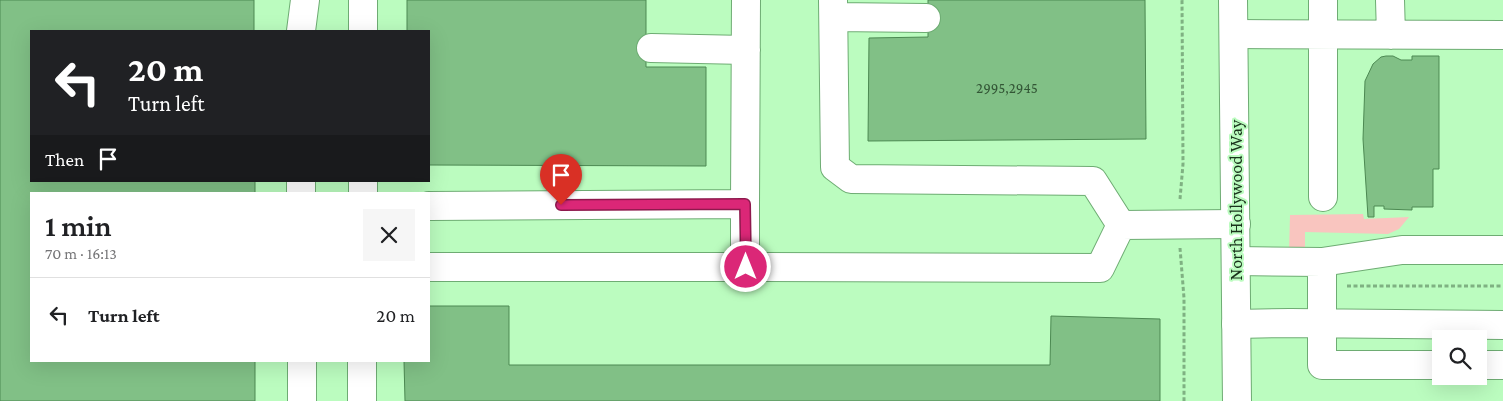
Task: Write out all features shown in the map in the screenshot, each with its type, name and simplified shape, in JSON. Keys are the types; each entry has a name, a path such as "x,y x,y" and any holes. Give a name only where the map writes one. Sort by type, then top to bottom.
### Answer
{"main road":[{"path":"301,30 305,0"},
{"path":"363,0 363,30"},
{"path":"746,0 746,267"},
{"name":"North Hollywood Way","path":"1233,0 1237,401"},
{"path":"1322,0 1323,197"},
{"path":"1390,0 1390,35"},
{"path":"926,18 834,9 835,167 851,178 1093,181 1121,224"},
{"path":"1234,34 1503,35"},
{"path":"651,48 746,50"},
{"path":"430,206 745,204"},
{"path":"1121,224 1236,224"},
{"path":"430,267 1100,268 1121,224"},
{"path":"1236,261 1322,274 1402,250 1503,250"},
{"path":"1322,274 1322,365 1432,365"},
{"path":"1236,324 1503,324"},
{"path":"302,362 302,401"},
{"path":"362,362 362,401"},
{"path":"1487,365 1503,365"}],"path":[{"path":"1322,274 1503,286"}],"shaded area":[{"path":"1363,214 1364,219 1409,217 1399,229 1388,234 1305,232 1305,248 1289,253 1290,215"}],"building":[{"path":"0,0 254,0 254,30 30,30 30,182 255,182 255,192 30,192 30,362 255,362 255,401 0,401"},
{"path":"407,0 646,0 646,67 706,67 706,166 430,165 430,30 407,30"},
{"path":"928,0 1145,0 1146,139 868,141 869,38 928,37"},
{"path":"1393,56 1401,60 1412,60 1412,56 1439,56 1439,169 1433,169 1433,207 1412,207 1412,210 1384,209 1384,206 1374,206 1374,217 1368,217 1363,139 1365,81 1373,64 1381,57"},
{"path":"430,306 509,306 509,365 1050,365 1051,316 1160,319 1160,401 405,401 404,362 430,362"}],"route":[{"path":"561,205 745,204 746,267"}]}
